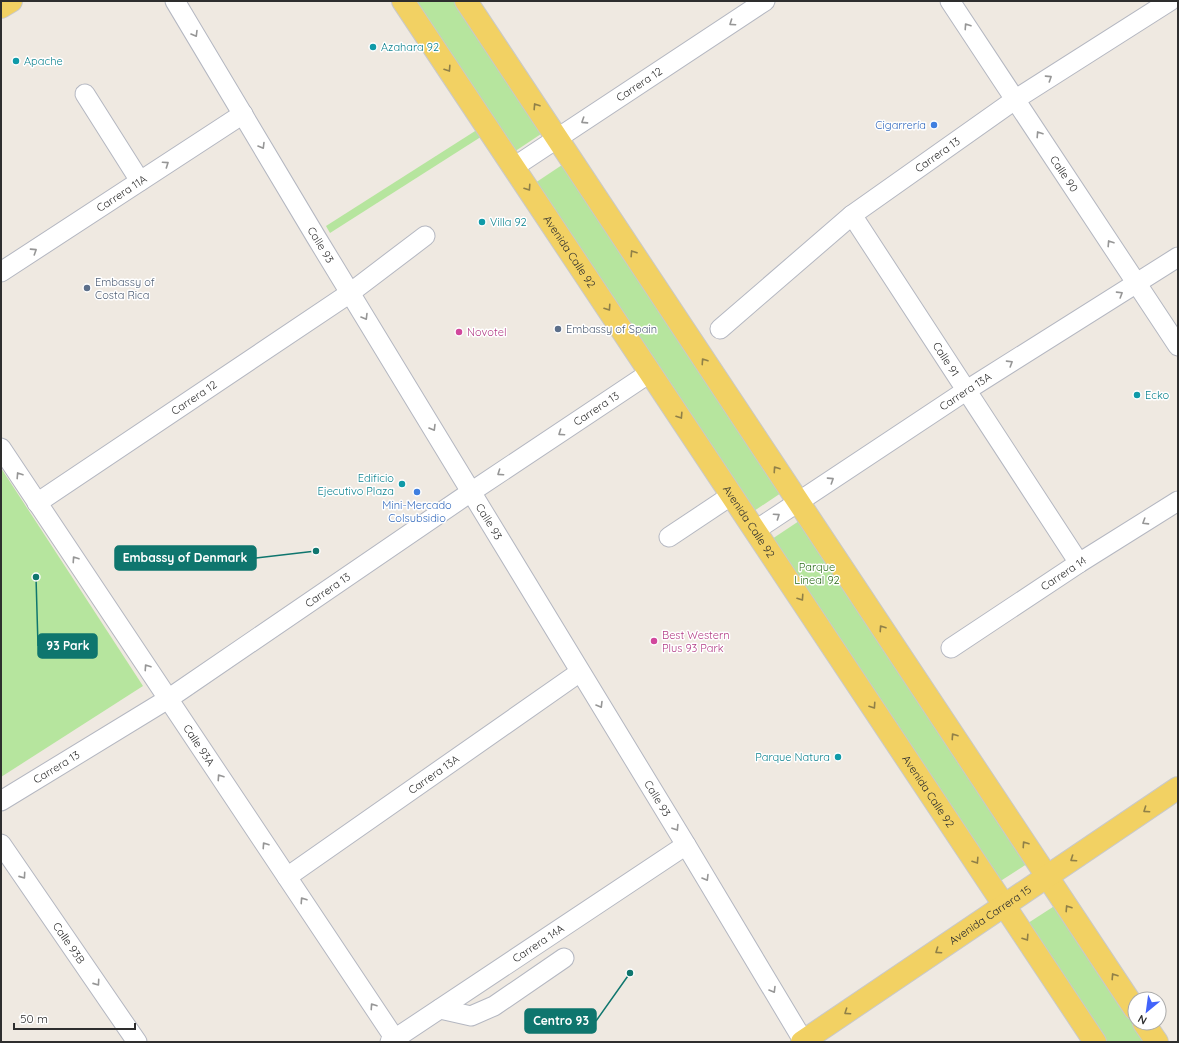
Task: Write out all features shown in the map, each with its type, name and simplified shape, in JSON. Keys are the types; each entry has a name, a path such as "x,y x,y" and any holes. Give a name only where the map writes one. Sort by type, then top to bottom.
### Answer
{"main road":[{"path":"1,7 11,1"},
{"name":"Avenida Calle 92","path":"404,1 1005,905 1090,1040"},
{"path":"466,1 1127,997"},
{"name":"Avenida Carrera 15","path":"803,1042 1178,788"},
{"path":"1149,1031 1157,1042"}],"street":[{"name":"Calle 93","path":"175,1 350,293 686,845 803,1042"},
{"name":"Carrera 12","path":"514,167 765,1"},
{"name":"Calle 90","path":"950,1 1178,346"},
{"name":"Carrera 13","path":"720,329 852,215 1016,99 1170,1"},
{"path":"85,94 140,181"},
{"name":"Carrera 11A","path":"1,272 243,114"},
{"name":"Calle 91","path":"852,215 1079,563"},
{"name":"Carrera 12","path":"38,503 350,293 425,236"},
{"name":"Carrera 13A","path":"756,530 967,390 1178,257"},
{"name":"Carrera 13","path":"1,801 168,699 651,372"},
{"name":"Calle 93A","path":"1,448 287,877 394,1041"},
{"path":"669,537 732,495"},
{"name":"Carrera 14","path":"951,648 1079,563 1178,501"},
{"name":"Carrera 13A","path":"287,877 580,672"},
{"name":"Calle 93B","path":"1,844 136,1042"},
{"name":"Carrera 14A","path":"394,1041 440,1008 686,845"},
{"path":"440,1008 471,1016 494,1006 564,958"}],"green space":[{"path":"414,1 457,1 544,132 514,152"},
{"path":"483,126 487,133 330,233 326,226"},
{"path":"565,163 784,491 754,511 535,183"},
{"path":"1,468 143,686 1,777"},
{"name":"Parque Lineal 92","path":"802,519 1030,862 999,882 772,539"},
{"path":"1056,905 1127,1013 1127,1031 1139,1031 1146,1042 1103,1042 1025,925"}],"place":[{"name":"Azahara 92","path":"373,47"},
{"name":"Apache","path":"16,61"},
{"name":"Cigarrería","path":"934,125"},
{"name":"Villa 92","path":"482,222"},
{"name":"Embassy of Costa Rica","path":"87,288"},
{"name":"Embassy of Spain","path":"558,329"},
{"name":"Novotel","path":"459,332"},
{"name":"Ecko","path":"1137,395"},
{"name":"Edificio Ejecutivo Plaza","path":"402,484"},
{"name":"Mini-Mercado Colsubsidio","path":"417,492"},
{"name":"Embassy of Denmark","path":"316,551"},
{"name":"93 Park","path":"36,577"},
{"name":"Best Western Plus 93 Park","path":"654,641"},
{"name":"Parque Natura","path":"838,757"},
{"name":"Centro 93","path":"630,973"}]}
